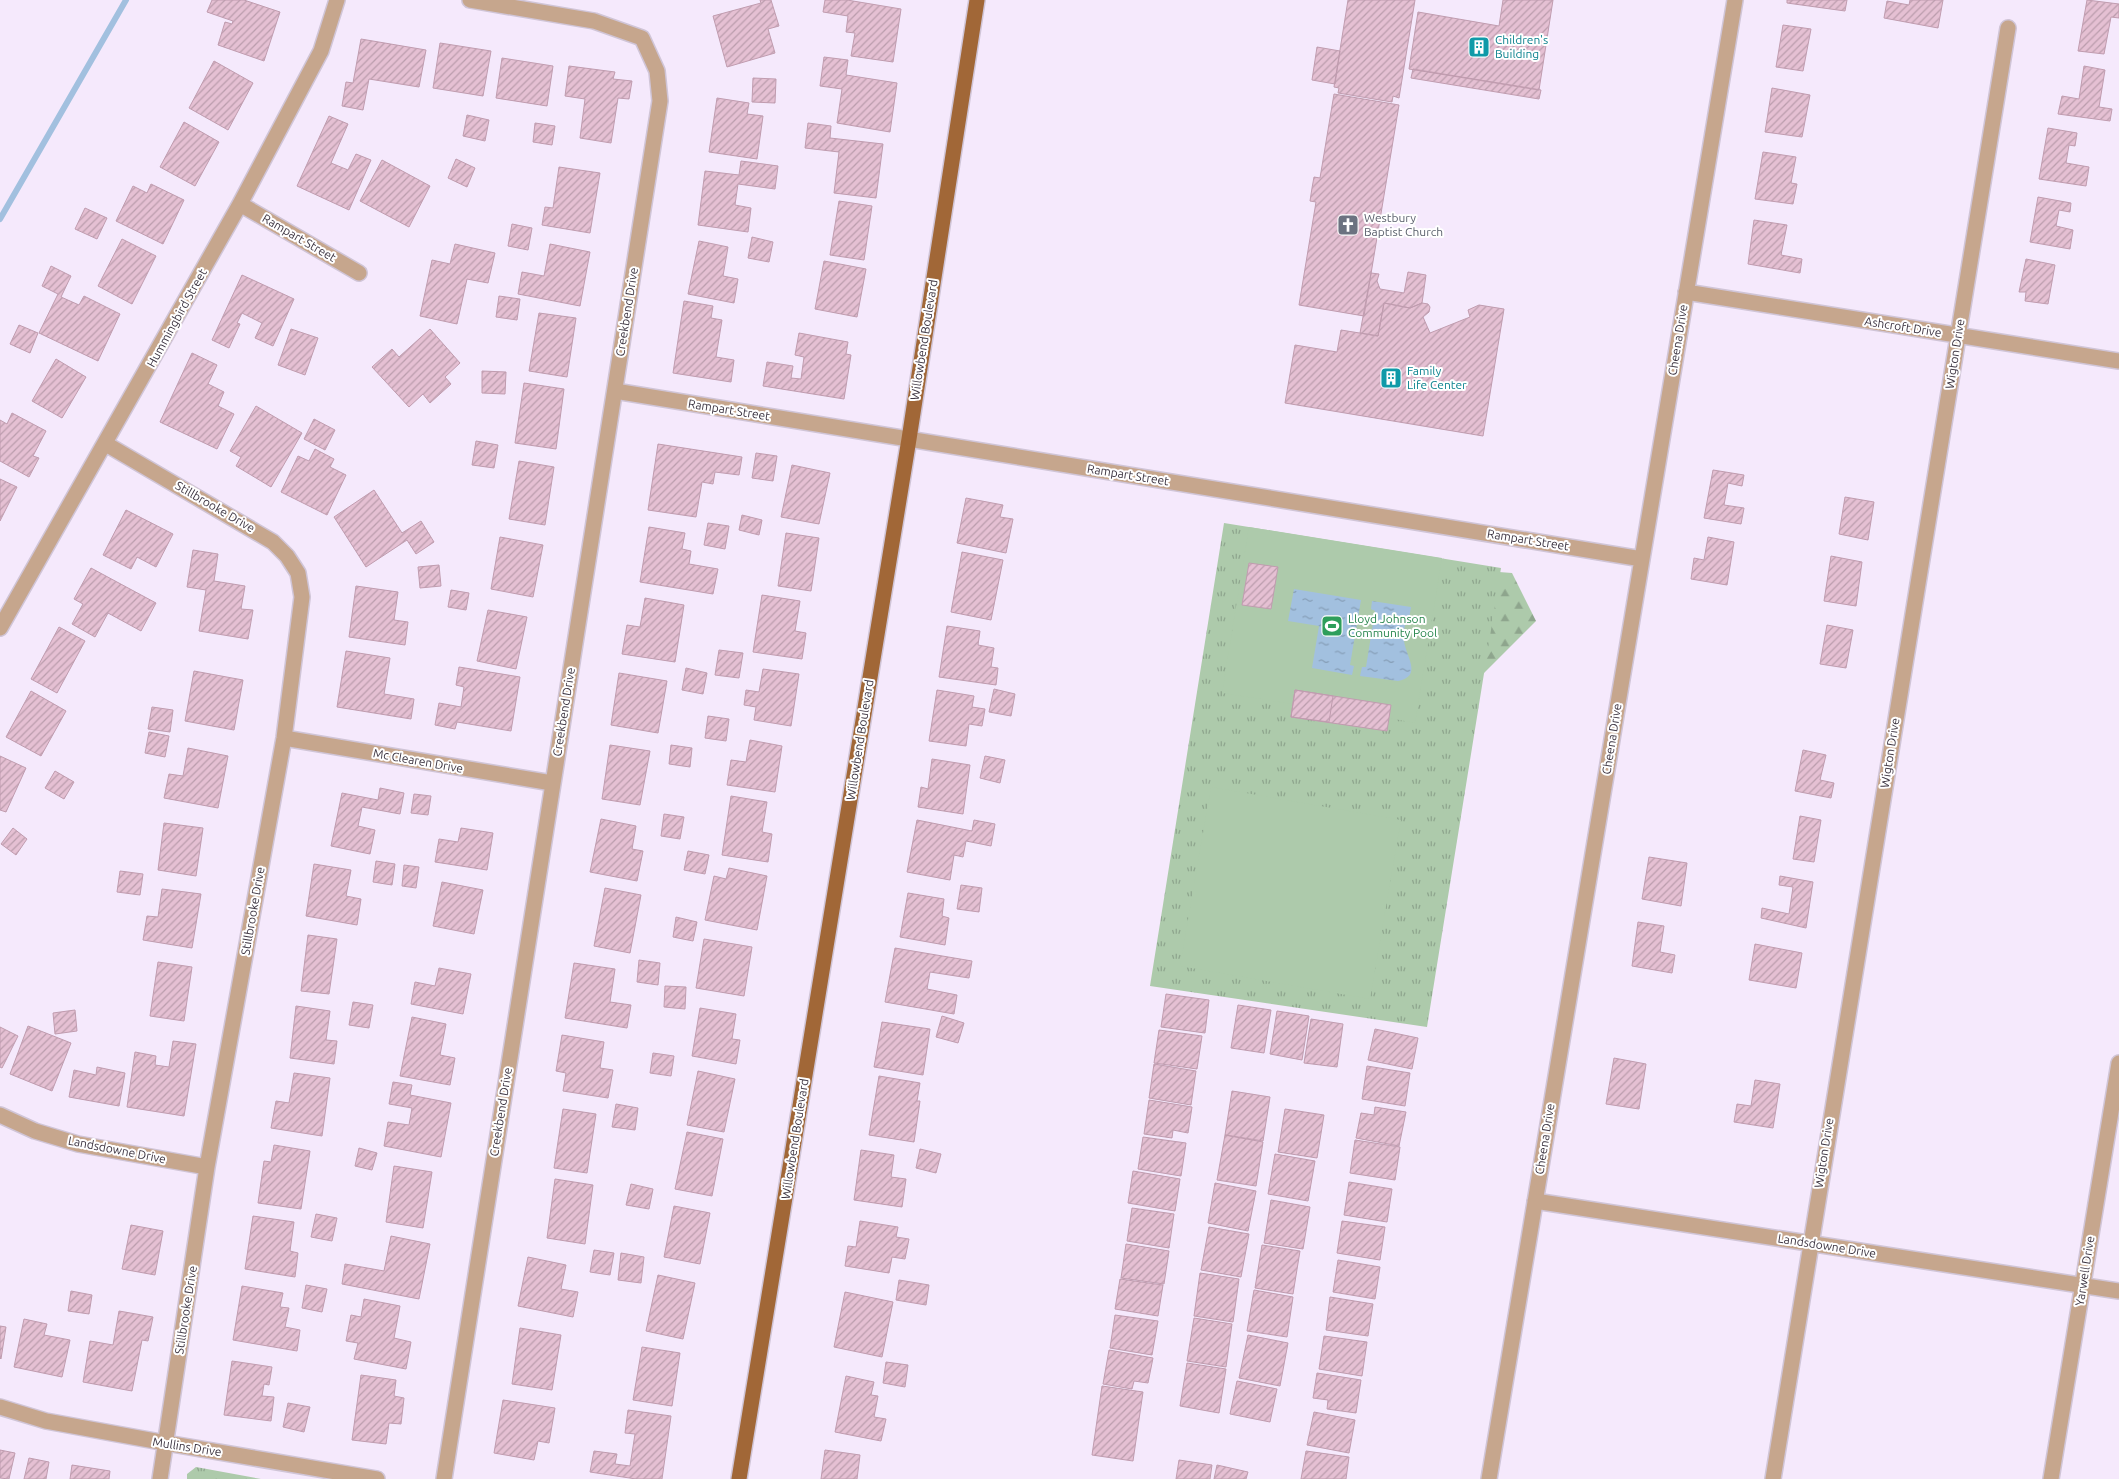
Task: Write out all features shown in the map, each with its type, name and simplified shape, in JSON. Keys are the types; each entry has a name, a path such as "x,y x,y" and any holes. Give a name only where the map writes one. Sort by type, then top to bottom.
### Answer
{"main road":[{"name":"Willowbend Boulevard","path":"739,1479 909,439 977,0"}],"street":[{"name":"Hummingbird Street","path":"0,628 106,444 240,204 321,50 337,0"},
{"name":"Creekbend Drive","path":"444,1479 660,101 656,71 642,38 594,21 470,0"},
{"name":"Cheena Drive","path":"1489,1479 1735,0"},
{"name":"Wigton Drive","path":"1773,1479 2008,28"},
{"name":"Rampart Street","path":"240,204 358,273"},
{"name":"Ashcroft Drive","path":"1686,292 2119,361"},
{"name":"Rampart Street","path":"615,391 1642,559"},
{"name":"Stillbrooke Drive","path":"106,444 273,542 298,573 302,597 284,738 207,1167 160,1479"},
{"name":"Mc Clearen Drive","path":"284,738 552,784"},
{"name":"Yarwell Drive","path":"2051,1479 2119,1063"},
{"name":"Landsdowne Drive","path":"0,1115 35,1131 78,1144 207,1167"},
{"name":"Landsdowne Drive","path":"1535,1201 2119,1290"},
{"name":"Mullins Drive","path":"0,1406 46,1421 166,1444 377,1479"}],"green space":[{"path":"1224,523 1501,568 1427,1027 1150,986"},
{"name":"Lloyd Johnson Community Pool","path":"1249,527 1442,558 1415,723 1389,718 1387,731 1291,717 1292,704 1222,693"},
{"path":"1330,559 1512,573 1536,621 1478,679"},
{"path":"1211,787 1401,820 1370,999 1180,966"},
{"path":"196,1467 261,1479 187,1479 187,1474"}],"water":[{"path":"1294,589 1361,600 1350,665 1354,666 1352,675 1312,668 1319,626 1288,621"},
{"path":"1372,601 1411,607 1408,625 1405,625 1404,637 1411,665 1410,675 1406,679 1398,681 1360,676 1362,667 1366,667 1375,611 1371,609"}],"building":[{"path":"212,0 244,0 280,12 264,61 218,45 225,22 232,24 233,21 207,12"},
{"path":"760,0 771,0 779,26 768,29 775,53 727,67 713,16 761,3"},
{"path":"825,0 847,0 901,9 893,62 851,56 855,33 846,32 848,16 823,12"},
{"path":"1348,0 1415,0 1399,98 1393,96 1392,102 1338,93 1339,88 1334,87"},
{"name":"Children's Building","path":"1503,0 1553,0 1539,90 1409,69 1418,12 1499,26"},
{"path":"1787,0 1847,0 1845,11 1787,3"},
{"path":"1910,0 1943,0 1938,28 1884,18 1887,1 1909,5"},
{"path":"2087,0 2119,4 2119,18 2111,17 2104,54 2078,51"},
{"path":"1783,25 1811,29 1803,71 1776,67"},
{"path":"361,39 426,50 419,87 369,79 363,110 342,106 346,82 353,83"},
{"path":"440,43 491,51 483,96 433,88"},
{"path":"1317,47 1340,51 1335,84 1312,80"},
{"path":"824,57 848,60 846,75 897,83 890,132 837,123 842,89 820,86"},
{"path":"502,58 553,66 547,106 496,98"},
{"path":"214,61 253,83 228,130 189,108"},
{"path":"569,66 615,72 613,79 632,81 629,99 618,98 611,143 580,138 585,99 565,96"},
{"path":"2084,66 2105,70 2099,107 2112,109 2110,121 2058,114 2062,96 2079,99"},
{"path":"1413,69 1541,90 1539,99 1411,78"},
{"path":"753,78 776,79 775,103 752,102"},
{"path":"1772,88 1810,95 1802,137 1765,132"},
{"path":"1334,94 1399,105 1364,316 1299,305 1316,202 1310,201 1312,188 1314,177 1320,178"},
{"path":"717,98 749,103 747,114 763,116 757,159 709,152"},
{"path":"467,115 489,120 485,141 463,136"},
{"path":"329,116 348,124 331,163 348,170 356,154 371,160 349,210 297,186"},
{"path":"184,122 219,142 195,186 160,167"},
{"path":"535,123 555,126 552,145 533,142"},
{"path":"808,123 831,126 830,138 883,144 876,198 834,193 839,152 805,148"},
{"path":"2048,128 2077,133 2075,146 2069,145 2066,163 2089,167 2086,186 2039,179"},
{"path":"1763,152 1796,157 1791,183 1797,184 1793,204 1755,199"},
{"path":"456,159 475,168 467,187 448,178"},
{"path":"382,160 430,186 409,227 360,201"},
{"path":"741,161 778,166 775,189 738,184 735,205 751,208 748,232 698,225 705,171 739,175"},
{"path":"559,167 600,173 590,233 542,225 545,207 553,208"},
{"path":"151,184 184,200 163,244 116,221 133,186 147,193"},
{"path":"2038,197 2071,203 2070,212 2059,210 2056,226 2073,230 2070,249 2030,242"},
{"path":"839,201 872,206 864,260 830,255"},
{"path":"85,208 107,218 97,239 75,229"},
{"path":"1754,220 1787,225 1781,255 1802,259 1800,273 1748,264"},
{"path":"512,224 532,228 528,250 508,246"},
{"path":"752,237 773,242 769,262 748,258"},
{"path":"122,239 156,256 132,304 98,286"},
{"path":"699,241 728,247 723,276 738,279 734,303 688,294"},
{"path":"455,244 495,253 488,283 467,279 457,324 420,316 432,260 450,264"},
{"path":"550,244 590,252 580,306 518,294 522,272 544,276"},
{"path":"2026,259 2055,265 2048,304 2025,301 2026,292 2019,292"},
{"path":"824,261 866,269 857,317 815,309"},
{"path":"51,266 71,276 61,297 79,305 84,296 120,314 98,361 39,333 58,294 42,286"},
{"path":"1408,272 1426,275 1422,303 1410,308 1384,303 1378,336 1360,333 1371,273 1379,274 1377,281 1380,289 1404,293"},
{"path":"242,275 294,299 273,346 255,338 262,323 242,313 237,323 240,324 229,348 212,340"},
{"path":"499,296 520,299 517,320 496,317"},
{"path":"684,301 713,306 711,318 722,320 716,357 734,360 731,382 673,373"},
{"name":"Family Life Center","path":"1384,303 1410,308 1422,303 1428,304 1430,307 1429,312 1423,317 1430,333 1470,317 1468,310 1479,305 1504,309 1483,436 1285,403 1295,345 1337,352 1341,330 1378,336"},
{"path":"539,313 576,318 567,377 529,371"},
{"path":"19,325 38,333 30,353 10,344"},
{"path":"291,329 318,338 305,375 278,365"},
{"path":"430,329 460,363 445,377 451,384 430,403 423,394 409,407 372,367 392,349 399,357"},
{"path":"799,333 848,342 846,354 851,355 844,399 763,386 767,362 793,366 791,378 801,379 804,357 795,355"},
{"path":"192,353 217,365 208,384 224,392 218,406 234,414 217,449 160,422"},
{"path":"56,359 86,377 62,418 32,401"},
{"path":"482,371 506,372 505,394 482,393"},
{"path":"524,383 564,389 556,449 515,443"},
{"path":"256,406 302,433 271,487 236,466 241,457 230,451"},
{"path":"12,413 46,431 33,456 39,458 29,477 0,461 0,420 7,424"},
{"path":"314,419 335,430 325,450 304,439"},
{"path":"476,441 498,445 494,468 472,465"},
{"path":"658,444 742,457 739,475 715,472 713,484 702,482 696,517 648,510"},
{"path":"315,449 334,459 330,467 346,475 327,515 281,492 298,456 309,461"},
{"path":"756,453 777,456 773,481 752,478"},
{"path":"519,461 554,467 545,525 509,519"},
{"path":"792,465 830,473 819,524 781,517"},
{"path":"1713,470 1744,475 1742,486 1728,483 1724,505 1744,508 1741,524 1704,518"},
{"path":"0,479 17,487 0,521"},
{"path":"374,490 402,533 421,521 434,542 416,554 407,540 366,567 334,517"},
{"path":"1845,497 1874,502 1868,540 1839,534"},
{"path":"966,498 1003,505 1000,517 1013,519 1006,553 957,543"},
{"path":"126,510 173,534 156,567 137,557 131,569 103,555"},
{"path":"742,515 762,520 759,535 739,530"},
{"path":"708,523 729,526 725,549 704,545"},
{"path":"649,527 685,533 682,549 691,551 689,564 718,569 713,594 640,582"},
{"path":"786,533 819,538 811,591 778,586"},
{"path":"500,537 543,545 533,597 491,589"},
{"path":"1708,537 1734,542 1727,585 1691,579 1694,558 1704,560"},
{"path":"193,550 218,554 214,581 245,586 241,609 253,610 248,639 199,631 206,590 187,587"},
{"path":"962,552 1003,560 991,620 951,612"},
{"path":"1831,556 1862,562 1856,606 1824,601"},
{"path":"1249,563 1278,567 1271,609 1242,605"},
{"path":"439,565 441,586 420,588 418,567"},
{"path":"91,568 156,603 141,631 108,613 95,637 72,624 83,604 74,599"},
{"path":"356,586 398,592 394,620 408,622 405,645 349,637"},
{"path":"451,590 469,593 466,610 448,607"},
{"path":"762,595 800,601 795,631 806,633 802,659 753,652"},
{"path":"645,598 684,605 675,662 622,654 627,625 640,627"},
{"path":"488,610 527,617 516,669 477,661"},
{"path":"1827,625 1853,630 1846,668 1820,664"},
{"path":"947,626 980,631 978,645 994,648 991,667 998,668 996,685 939,677"},
{"path":"59,627 85,641 57,693 31,679"},
{"path":"719,650 743,653 739,678 715,675"},
{"path":"346,651 390,658 384,694 414,699 411,719 337,707"},
{"path":"459,667 520,677 511,731 457,722 455,729 435,725 439,703 461,707 464,687 456,685"},
{"path":"686,668 707,673 703,694 682,690"},
{"path":"763,669 799,674 791,726 754,720 756,707 744,705 746,690 759,692"},
{"path":"194,671 243,680 234,730 185,721"},
{"path":"619,673 667,681 658,733 611,725"},
{"path":"994,689 1015,694 1011,716 989,712"},
{"path":"937,690 974,696 972,707 985,709 982,726 969,724 966,746 929,741"},
{"path":"1295,690 1391,705 1387,731 1291,717"},
{"path":"1295,690 1333,696 1329,722 1291,717"},
{"path":"31,691 66,711 41,756 6,737"},
{"path":"152,707 173,710 170,732 148,729"},
{"path":"708,716 729,719 726,741 705,738"},
{"path":"149,732 169,736 165,757 145,753"},
{"path":"750,740 782,746 775,792 727,785 731,760 746,762"},
{"path":"610,745 650,751 640,805 602,799"},
{"path":"671,745 692,748 690,767 669,764"},
{"path":"188,748 228,756 218,808 164,798 169,774 183,776"},
{"path":"1803,750 1826,755 1820,780 1834,783 1831,798 1795,791"},
{"path":"0,756 26,768 6,812 0,810"},
{"path":"985,756 1005,760 1000,783 980,778"},
{"path":"932,759 970,765 963,814 918,807 921,787 928,789"},
{"path":"55,771 74,782 64,799 45,788"},
{"path":"380,788 404,793 400,814 362,807 358,826 375,830 370,854 331,846 342,793 378,800"},
{"path":"414,794 431,796 428,815 411,813"},
{"path":"731,796 767,802 762,832 772,834 768,862 722,855"},
{"path":"664,814 684,817 680,839 661,836"},
{"path":"1800,816 1821,820 1814,862 1793,859"},
{"path":"601,819 636,826 632,849 643,851 637,881 590,872"},
{"path":"917,820 972,831 974,820 995,824 991,846 966,841 963,857 954,855 950,880 907,872"},
{"path":"164,823 203,828 196,876 158,870"},
{"path":"13,828 27,839 16,855 1,844"},
{"path":"461,828 493,833 487,870 435,862 439,839 458,842"},
{"path":"688,851 709,855 705,874 684,870"},
{"path":"1649,857 1687,863 1681,906 1642,899"},
{"path":"376,861 395,864 392,885 373,882"},
{"path":"314,864 351,870 346,896 361,899 357,925 306,916"},
{"path":"404,865 419,867 416,888 402,886"},
{"path":"729,868 767,876 757,930 705,920 714,876 726,879"},
{"path":"120,871 143,874 140,895 117,892"},
{"path":"1780,876 1813,882 1806,928 1761,918 1762,908 1789,914 1793,887 1779,885"},
{"path":"442,882 483,890 474,934 433,926"},
{"path":"961,885 982,888 979,912 957,909"},
{"path":"605,888 641,895 630,953 594,946"},
{"path":"162,889 201,894 192,948 143,940 147,916 158,917"},
{"path":"908,893 944,899 942,916 949,918 945,945 900,937"},
{"path":"676,917 697,922 693,941 673,937"},
{"path":"1638,922 1664,926 1660,952 1675,955 1672,973 1632,966"},
{"path":"308,935 337,939 329,994 301,991"},
{"path":"704,939 752,947 744,996 696,988"},
{"path":"1755,944 1802,953 1796,988 1749,980"},
{"path":"895,948 972,961 969,978 930,972 927,989 957,995 954,1014 885,1002"},
{"path":"639,960 660,963 658,985 637,982"},
{"path":"158,962 192,967 184,1021 150,1016"},
{"path":"574,963 615,969 610,1002 631,1005 627,1028 565,1018"},
{"path":"439,968 471,974 463,1014 411,1004 415,982 435,986"},
{"path":"665,986 686,987 685,1009 664,1007"},
{"path":"1166,994 1209,1000 1205,1033 1161,1027"},
{"path":"353,1002 373,1005 369,1028 349,1025"},
{"path":"1238,1005 1271,1010 1264,1053 1231,1048"},
{"path":"296,1006 330,1011 326,1040 337,1041 334,1064 290,1058"},
{"path":"700,1008 736,1014 732,1039 740,1040 736,1064 692,1056"},
{"path":"75,1010 77,1031 55,1034 53,1013"},
{"path":"1277,1011 1309,1016 1302,1060 1270,1054"},
{"path":"942,1016 964,1023 958,1043 936,1037"},
{"path":"412,1017 446,1024 440,1055 455,1058 450,1085 400,1076"},
{"path":"1311,1019 1343,1024 1337,1067 1304,1063"},
{"path":"882,1022 930,1029 923,1075 874,1067"},
{"path":"28,1026 71,1043 52,1091 10,1074"},
{"path":"0,1027 18,1036 2,1068 0,1067"},
{"path":"1375,1029 1418,1038 1412,1069 1368,1060"},
{"path":"1159,1030 1202,1036 1197,1069 1154,1063"},
{"path":"562,1035 604,1042 600,1068 613,1070 608,1098 563,1091 566,1073 556,1071"},
{"path":"173,1041 196,1044 184,1116 127,1107 135,1052 156,1056 155,1065 169,1067"},
{"path":"653,1053 674,1056 671,1076 650,1073"},
{"path":"1614,1058 1646,1064 1639,1109 1606,1104"},
{"path":"1154,1064 1196,1071 1191,1105 1149,1098"},
{"path":"1367,1066 1410,1073 1405,1106 1362,1099"},
{"path":"97,1067 125,1073 119,1106 69,1097 74,1070 96,1075"},
{"path":"698,1071 735,1079 724,1132 687,1125"},
{"path":"294,1073 330,1078 322,1136 271,1128 276,1101 289,1103"},
{"path":"879,1076 920,1083 917,1101 920,1101 914,1142 869,1135"},
{"path":"1755,1080 1780,1084 1773,1128 1734,1122 1737,1104 1751,1106"},
{"path":"393,1082 412,1085 410,1095 451,1103 441,1157 384,1146 388,1122 409,1125 412,1108 389,1104"},
{"path":"1232,1091 1270,1097 1263,1141 1225,1135"},
{"path":"1149,1100 1192,1107 1188,1133 1173,1130 1172,1138 1144,1134"},
{"path":"616,1104 638,1108 635,1130 612,1127"},
{"path":"1375,1107 1406,1112 1399,1146 1356,1138 1361,1113 1374,1115"},
{"path":"563,1109 596,1114 587,1173 554,1168"},
{"path":"1285,1109 1324,1115 1317,1158 1278,1152"},
{"path":"687,1132 723,1139 712,1196 675,1189"},
{"path":"1225,1135 1263,1142 1256,1186 1217,1180"},
{"path":"1143,1137 1186,1143 1181,1176 1138,1169"},
{"path":"1355,1140 1400,1147 1395,1180 1350,1173"},
{"path":"274,1145 310,1151 301,1209 258,1203 264,1161 271,1162"},
{"path":"359,1148 377,1153 372,1170 355,1166"},
{"path":"920,1149 941,1154 936,1173 916,1168"},
{"path":"861,1150 894,1155 891,1177 906,1179 902,1207 854,1200"},
{"path":"1275,1154 1315,1161 1308,1201 1268,1194"},
{"path":"394,1166 432,1172 423,1228 386,1222"},
{"path":"1133,1171 1180,1179 1175,1211 1128,1203"},
{"path":"555,1179 593,1185 585,1244 547,1238"},
{"path":"1349,1182 1392,1189 1387,1222 1344,1215"},
{"path":"1215,1183 1256,1191 1248,1231 1208,1223"},
{"path":"631,1184 653,1189 649,1209 626,1205"},
{"path":"1271,1200 1310,1207 1303,1249 1264,1243"},
{"path":"674,1206 710,1213 700,1264 664,1257"},
{"path":"1132,1208 1174,1214 1169,1248 1127,1241"},
{"path":"316,1214 337,1218 332,1241 311,1237"},
{"path":"253,1216 294,1222 290,1251 298,1253 295,1277 245,1269"},
{"path":"860,1221 898,1227 896,1237 909,1239 905,1259 892,1257 889,1273 845,1266 848,1246 856,1247"},
{"path":"1342,1221 1385,1227 1380,1260 1337,1253"},
{"path":"131,1225 163,1231 155,1275 122,1269"},
{"path":"1209,1227 1249,1234 1241,1277 1201,1270"},
{"path":"391,1236 430,1244 419,1299 342,1284 345,1264 384,1271"},
{"path":"1126,1244 1169,1251 1164,1284 1121,1278"},
{"path":"1262,1245 1300,1251 1293,1294 1255,1288"},
{"path":"594,1250 614,1253 610,1275 590,1272"},
{"path":"621,1253 644,1257 641,1283 618,1280"},
{"path":"528,1257 566,1265 561,1289 578,1292 573,1317 518,1306"},
{"path":"1338,1260 1380,1267 1375,1299 1333,1292"},
{"path":"1200,1273 1239,1279 1233,1322 1194,1316"},
{"path":"658,1275 695,1283 683,1339 646,1331"},
{"path":"1120,1279 1163,1285 1158,1316 1115,1309"},
{"path":"899,1280 929,1285 926,1305 896,1300"},
{"path":"306,1285 327,1289 322,1312 302,1308"},
{"path":"242,1286 283,1293 280,1307 289,1308 285,1327 300,1330 297,1351 233,1340"},
{"path":"1254,1290 1293,1297 1287,1337 1247,1331"},
{"path":"71,1291 92,1295 89,1314 68,1311"},
{"path":"845,1292 893,1302 882,1357 834,1347"},
{"path":"1330,1297 1373,1304 1368,1336 1326,1330"},
{"path":"364,1299 400,1306 394,1338 411,1342 406,1369 354,1359 358,1343 346,1341 351,1315 361,1317"},
{"path":"119,1311 153,1317 148,1341 142,1340 132,1391 83,1382 90,1341 113,1345"},
{"path":"1115,1315 1158,1321 1152,1355 1110,1348"},
{"path":"1194,1318 1232,1324 1226,1367 1187,1361"},
{"path":"24,1319 47,1324 44,1335 70,1340 62,1377 14,1367"},
{"path":"0,1326 6,1327 1,1359 0,1358"},
{"path":"520,1328 561,1335 552,1390 512,1384"},
{"path":"1248,1335 1288,1343 1280,1386 1239,1378"},
{"path":"1324,1336 1367,1342 1362,1376 1319,1369"},
{"path":"642,1347 680,1353 672,1406 633,1400"},
{"path":"1109,1350 1153,1358 1148,1383 1134,1381 1132,1389 1103,1384"},
{"path":"232,1361 272,1367 269,1385 264,1384 262,1396 274,1397 271,1421 224,1415"},
{"path":"886,1362 908,1365 905,1387 883,1383"},
{"path":"1187,1363 1226,1369 1219,1413 1180,1406"},
{"path":"1317,1373 1361,1380 1356,1413 1327,1409 1328,1400 1313,1398"},
{"path":"361,1375 396,1380 394,1396 404,1398 401,1424 389,1423 386,1444 352,1440"},
{"path":"846,1376 874,1382 871,1395 878,1396 874,1417 886,1419 881,1441 835,1432"},
{"path":"1237,1381 1277,1389 1270,1422 1230,1414"},
{"path":"1102,1386 1143,1392 1133,1461 1092,1455"},
{"path":"503,1400 555,1408 549,1443 538,1441 534,1460 494,1453"},
{"path":"288,1403 310,1407 304,1432 283,1427"},
{"path":"628,1410 671,1416 662,1479 636,1479 590,1472 594,1451 617,1454 615,1464 630,1466 635,1434 625,1433"},
{"path":"1314,1412 1355,1420 1349,1453 1307,1445"},
{"path":"0,1450 15,1453 9,1479 0,1478"},
{"path":"825,1450 860,1455 857,1479 821,1479"},
{"path":"1306,1451 1349,1457 1346,1479 1301,1479"},
{"path":"29,1458 49,1462 46,1479 24,1479"},
{"path":"1179,1460 1212,1465 1210,1479 1176,1479"},
{"path":"72,1465 110,1471 109,1479 70,1479"},
{"path":"1217,1465 1248,1472 1246,1479 1214,1479"}],"waterway":[{"path":"0,219 126,0"}],"place":[{"name":"Children's Building","path":"1479,47"},
{"name":"Westbury Baptist Church","path":"1348,225"},
{"name":"Family Life Center","path":"1391,378"},
{"name":"Lloyd Johnson Community Pool","path":"1332,626"}]}
